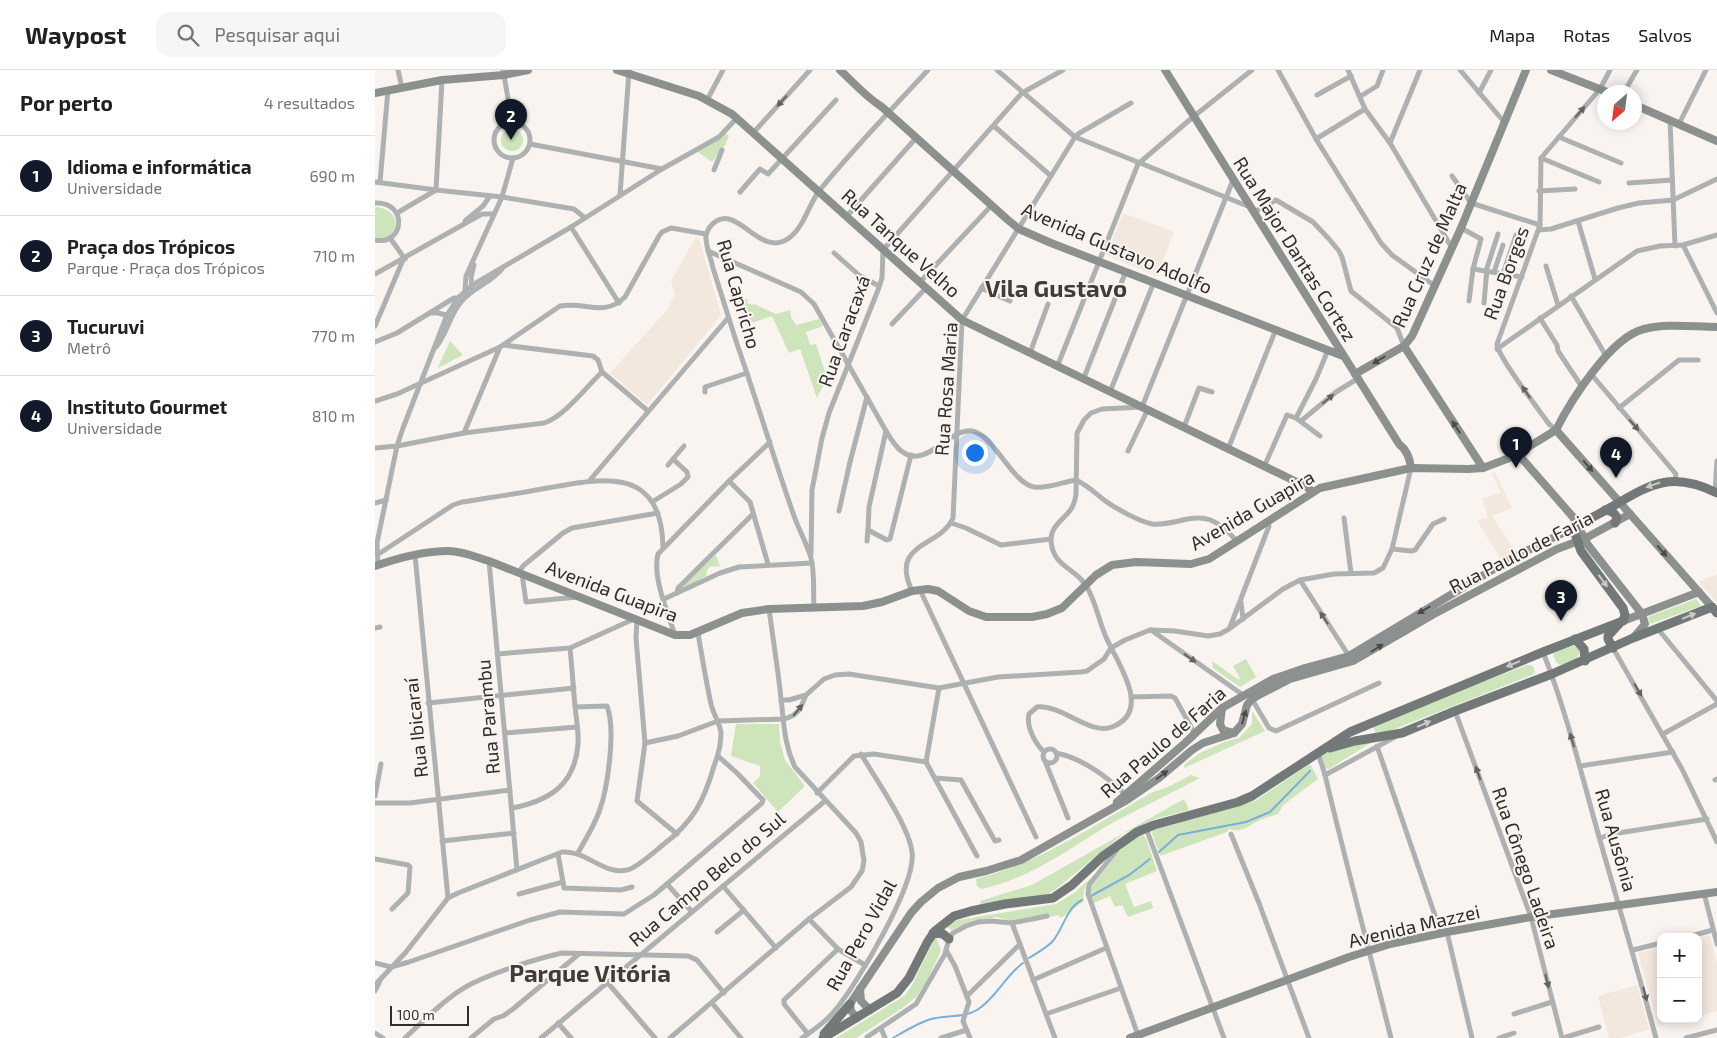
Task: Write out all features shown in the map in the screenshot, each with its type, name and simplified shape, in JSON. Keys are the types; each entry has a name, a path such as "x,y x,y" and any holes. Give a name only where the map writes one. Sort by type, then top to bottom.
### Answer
{"main road":[{"path":"1675,481 1695,484 1716,493"},
{"name":"Rua Paulo de Faria","path":"1575,526 1653,484 1675,481"},
{"path":"1605,510 1615,514 1617,518 1615,523"},
{"path":"1575,526 1581,540 1581,551 1623,608 1625,616 1623,621 1608,636 1613,648"},
{"path":"1319,752 1355,741 1377,742 1585,661 1633,638 1714,610"},
{"path":"821,1038 897,993 904,986 933,933 954,916 971,911 1053,898 1072,885 1103,856 1146,828 1252,796 1350,732 1623,621"},
{"path":"1575,639 1584,649 1585,661"},
{"path":"1377,720 1373,727 1377,742"},
{"path":"943,923 951,936"},
{"path":"933,933 951,936"},
{"path":"821,1038 850,1004"}],"street":[{"path":"398,70 402,88"},
{"path":"375,92 442,80 527,70"},
{"name":"Rua Tanque Velho","path":"617,70 685,91 707,100 737,118 962,320 1312,491"},
{"path":"707,100 723,70"},
{"path":"754,132 810,70"},
{"name":"Avenida Gustavo Adolfo","path":"840,70 866,96 889,113 1019,229 1343,356"},
{"name":"Rua Capricho","path":"814,608 811,560 728,318 706,234 710,228 724,218 738,222 766,242 784,241 793,235 819,191 928,70"},
{"path":"997,70 1075,137 1138,164 1227,198 1252,210 1276,200 1313,222 1339,251 1351,291 1397,328 1404,346 1356,377 1299,419"},
{"path":"883,250 1022,93 1063,70"},
{"name":"Rua Major Dantas Cortez","path":"1165,70 1399,444 1399,448 1411,468"},
{"path":"1057,367 1138,164 1252,70"},
{"path":"1278,70 1316,139 1386,249 1435,286"},
{"path":"1348,70 1361,96 1365,109 1390,144 1452,248"},
{"path":"1361,96 1377,86 1383,70"},
{"path":"1390,144 1420,70"},
{"path":"1460,70 1505,123"},
{"path":"1479,93 1491,70"},
{"name":"Rua Cruz de Malta","path":"1483,468 1404,346 1412,336 1461,228 1526,70"},
{"path":"1551,70 1597,89"},
{"path":"1605,85 1610,70"},
{"path":"1628,85 1637,70"},
{"path":"1679,124 1706,70"},
{"path":"503,72 512,121"},
{"path":"620,195 631,73"},
{"path":"1317,95 1351,76"},
{"path":"436,190 442,80"},
{"path":"388,90 377,182 502,197 574,209 585,218"},
{"path":"1597,97 1541,158 1599,182"},
{"path":"740,192 760,169 769,174 836,100"},
{"path":"1075,137 1131,103"},
{"path":"1642,108 1717,141"},
{"path":"1316,139 1365,109"},
{"path":"377,565 377,543 397,446 437,340 460,299 469,290 496,271 571,228 662,169 719,137 737,118"},
{"path":"1670,120 1675,246"},
{"path":"512,121 523,124 530,134 530,144 524,154 513,158 501,154 494,143 496,130 500,126 512,121"},
{"path":"994,126 1051,176"},
{"name":"Rua Rosa Maria","path":"951,524 958,433 962,320 1075,137"},
{"path":"1559,137 1621,163"},
{"path":"846,217 916,138"},
{"path":"530,144 662,169"},
{"path":"714,170 722,150"},
{"path":"469,290 466,276 502,197 513,158"},
{"name":"Rua Borges","path":"1541,158 1539,227 1497,344 1497,349 1555,430"},
{"path":"1452,176 1471,203 1539,227 1551,229 1639,203 1673,200 1717,178"},
{"path":"1127,451 1233,180"},
{"path":"1629,183 1672,180"},
{"path":"1539,191 1575,189"},
{"path":"397,213 436,190"},
{"path":"452,230 483,206 490,196"},
{"path":"375,203 387,204 397,213 399,224 391,238 375,240"},
{"path":"483,206 486,213"},
{"path":"892,324 991,206"},
{"path":"375,274 452,230 486,213 494,214"},
{"path":"1578,221 1595,278"},
{"path":"571,228 619,303"},
{"path":"375,402 397,394 501,346 560,306 569,304 604,308 619,303 625,297 662,232 671,228 706,234"},
{"path":"1461,228 1481,238 1473,269 1469,301"},
{"path":"1484,302 1487,271 1498,234"},
{"path":"1503,274 1516,235"},
{"path":"1497,349 1637,250 1683,245 1717,235"},
{"path":"391,238 404,259"},
{"path":"1494,272 1503,245"},
{"path":"1683,245 1717,313"},
{"name":"Rua Caracaxá","path":"811,560 812,490 816,464 829,413 882,278 883,250"},
{"path":"709,251 801,292 809,298 886,431 899,449 911,455 925,455 958,433 972,431 984,437 1028,485 1044,487 1076,480 1089,486 1113,506 1151,524 1162,524 1191,517 1208,518 1222,525 1236,540"},
{"path":"834,253 861,276 879,286"},
{"path":"375,326 404,259"},
{"path":"1546,266 1558,305"},
{"path":"1473,269 1522,277"},
{"path":"1083,380 1126,271"},
{"path":"1110,392 1153,282"},
{"path":"981,288 1011,302"},
{"path":"1571,296 1606,356"},
{"path":"375,342 397,333 454,298 460,299"},
{"path":"1030,353 1048,304"},
{"path":"426,315 438,313 450,316"},
{"path":"590,480 728,318"},
{"path":"1540,318 1557,345 1558,351 1582,387"},
{"path":"1714,610 1555,430 1591,374 1623,340 1643,329 1655,327 1717,327"},
{"path":"1228,449 1276,330"},
{"path":"501,346 593,356 598,360 601,372 648,412"},
{"path":"464,433 501,346"},
{"path":"1299,419 1328,350"},
{"path":"1619,408 1679,360 1698,360"},
{"path":"375,448 549,421 601,372"},
{"path":"705,392 705,387 747,373"},
{"path":"1591,374 1676,474 1675,481"},
{"path":"1184,427 1199,388 1212,392"},
{"path":"839,511 867,397"},
{"path":"1068,818 1043,757 1044,752 1036,742 1029,723 1029,714 1037,707 1051,708 1092,726 1113,727 1123,720 1130,707 1131,696 1122,668 1111,648 1086,585 1057,559 1051,540 1054,530 1071,510 1074,503 1077,433 1084,420 1091,413 1102,409 1145,408"},
{"path":"1264,466 1285,417 1289,415 1299,419 1320,436"},
{"name":"Avenida Guapira","path":"377,565 415,555 448,551 461,552 489,560 675,635 690,636 742,613 769,609 863,606 882,602 916,590 928,589 938,591 969,611 986,617 1023,618 1055,612 1062,608 1097,575 1112,565 1135,562 1191,564 1209,558 1312,491 1330,484 1411,468 1483,468 1518,454 1555,430"},
{"path":"867,541 869,507 886,431"},
{"path":"675,635 657,578 658,554 770,442"},
{"path":"668,465 684,446"},
{"path":"1518,454 1573,517 1575,526"},
{"path":"868,530 887,540 890,539 911,455"},
{"path":"652,502 686,481 688,477 687,472 673,459"},
{"path":"1716,493 1717,461"},
{"path":"781,700 789,700 807,694 824,679 835,674 849,674 939,688 1016,675 1087,671 1104,658 1111,648 1150,630 1208,636 1220,634 1283,589 1300,580 1334,574 1374,573 1383,568 1392,549 1411,468"},
{"path":"377,555 462,502 590,480 616,481 627,484 645,494 652,502 662,525 663,548"},
{"path":"729,481 750,502 768,564"},
{"path":"375,503 386,500"},
{"path":"580,597 526,602 520,573 523,566 563,533 572,528 658,514"},
{"path":"677,593 678,588 753,514"},
{"name":"Rua Paulo de Faria","path":"1107,812 1159,778 1203,743 1234,733 1242,724 1246,709 1252,699 1290,679 1353,661 1426,619 1557,549 1581,540 1630,514"},
{"path":"1343,518 1351,573"},
{"path":"1392,549 1415,550 1433,524 1445,519"},
{"path":"1229,629 1269,526 1266,521"},
{"path":"1036,837 965,683 916,590 908,583 906,571 911,555 925,542 943,532 951,524 966,528 999,544 1051,540"},
{"name":"Rua Paulo de Faria","path":"1107,812 1222,708 1243,695 1286,674 1349,656 1512,558 1575,526"},
{"path":"802,536 807,538 811,535"},
{"path":"1581,540 1643,614 1645,624 1633,638"},
{"path":"377,543 392,561"},
{"name":"Rua Ibicaraí","path":"415,555 448,898"},
{"name":"Rua Parambu","path":"489,560 517,870"},
{"path":"664,598 724,571 739,567 811,560"},
{"path":"1300,580 1349,656"},
{"path":"1470,584 1475,589 1475,593"},
{"path":"1623,621 1699,592"},
{"path":"1241,599 1243,619"},
{"path":"672,1037 809,919 851,887 862,871 864,861 861,842 856,833 817,793 795,767 790,757 784,737 769,609"},
{"path":"497,654 570,648 636,619 645,743 637,801 677,834"},
{"path":"1658,629 1717,703 1663,734"},
{"path":"1150,630 1243,695"},
{"path":"375,984 414,942 448,898 476,885 570,851 578,853 605,867 630,869 677,834 700,806 718,756 721,736 718,721 711,704 698,633"},
{"path":"512,808 540,802 562,785 571,772 578,744 570,648"},
{"path":"1613,648 1673,752 1717,840"},
{"name":"Rua Ausônia","path":"1543,652 1552,674 1633,950 1656,1038"},
{"path":"1252,699 1269,728 1275,731 1379,683"},
{"path":"428,703 574,688"},
{"path":"939,688 926,762 977,856"},
{"path":"645,743 678,736 718,721 792,718 802,706 807,694"},
{"path":"1131,696 1171,696 1175,698 1195,734"},
{"path":"575,707 607,706 611,723 611,742 599,813 578,853"},
{"path":"1222,708 1220,724 1223,730 1234,733"},
{"name":"Rua Cônego Ladeira","path":"1455,711 1531,917 1562,1038"},
{"path":"505,733 577,727"},
{"path":"1325,775 1377,742 1444,933 1473,1038"},
{"path":"1044,752 1050,749 1081,761 1125,794"},
{"path":"1045,761 1049,763 1054,762 1057,759 1056,752"},
{"path":"1319,752 1391,1038"},
{"path":"1579,766 1673,752"},
{"path":"817,793 854,756 861,754 874,754 926,762"},
{"name":"Rua Pero Vidal","path":"803,1038 827,1020 837,1008 891,920 911,871 912,851 902,825 861,754"},
{"path":"375,964 391,967 453,948 529,920 560,912 624,914 654,895 763,802 737,773 718,756"},
{"path":"375,796 381,764"},
{"path":"935,778 961,780 995,841 999,840"},
{"path":"1117,787 1134,787"},
{"path":"375,802 410,803 510,790"},
{"name":"Rua Campo Belo do Sul","path":"541,1038 825,800"},
{"path":"857,1018 851,1011 850,1004 903,925 921,902 938,888 959,877 1021,860 1107,812"},
{"path":"1600,838 1612,834 1707,819"},
{"path":"1146,828 1224,1038"},
{"path":"442,841 514,833"},
{"path":"1231,834 1268,926 1309,1038"},
{"path":"1122,842 1089,886 1087,894 1121,988 1136,1037"},
{"path":"558,854 566,889 621,890 633,887"},
{"path":"375,860 408,865 410,867 409,893 392,909"},
{"path":"519,894 563,882"},
{"path":"667,884 692,912"},
{"path":"723,886 775,948"},
{"name":"Avenida Mazzei","path":"1136,1037 1369,950 1444,933 1531,917 1717,892"},
{"path":"1704,894 1717,944"},
{"path":"717,932 744,910"},
{"path":"867,1037 917,1004 946,950 951,936 966,926 978,922 1012,923 1047,916"},
{"path":"809,919 838,949 865,964"},
{"path":"891,920 903,925"},
{"path":"1012,923 1055,1038"},
{"path":"1702,933 1713,930"},
{"path":"967,996 1020,944"},
{"path":"1633,950 1657,944"},
{"path":"1033,980 1107,948"},
{"path":"808,1034 783,1000 838,949"},
{"path":"946,950 955,966 967,996 969,1005 963,1021 970,1038"},
{"path":"405,1038 457,993 470,985 545,956 562,953 693,957 724,993"},
{"path":"471,1038 494,1019 505,1015 517,1006 579,954"},
{"path":"375,991 383,976"},
{"path":"607,982 655,1038"},
{"path":"1046,1014 1121,988"},
{"path":"860,989 861,1001 870,1010"},
{"path":"712,1002 741,1038"},
{"path":"1514,1014 1552,1002"},
{"path":"558,1023 571,1038"},
{"path":"1562,1038 1599,1027"},
{"path":"881,1028 885,1038"},
{"path":"941,1038 967,1030"},
{"path":"1686,1038 1717,1030"},
{"path":"375,1033 383,1038"},
{"path":"1499,1038 1514,1034"}],"shaded area":[{"path":"1123,213 1174,232 1157,276 1106,255"},
{"path":"696,237 699,238 721,315 647,405 610,373 667,310 675,294 671,281"},
{"path":"1495,472 1512,508 1492,516 1515,551 1501,559 1477,521 1488,517 1482,499 1501,492 1491,473"},
{"path":"1717,574 1717,603 1698,582"},
{"path":"1710,935 1717,963 1717,1011 1702,1015 1702,978 1702,937"},
{"path":"1657,948 1657,1022 1638,953"},
{"path":"1637,985 1649,1029 1621,1038 1609,1038 1598,996"},
{"path":"1657,1023 1669,1023 1658,1026"}],"green space":[{"path":"512,129 520,132 523,140 520,148 512,151 504,148 501,140 504,132"},
{"path":"725,133 729,136 725,145 712,162 698,152"},
{"path":"375,208 387,210 393,215 395,221 393,232 382,238 375,237"},
{"path":"735,289 743,292 741,297 748,300 747,303 754,304 776,314 790,310 791,317 796,325 819,319 823,326 806,332 810,345 816,344 827,378 817,398 800,349 789,353 772,316 745,325 748,318 741,315 745,307 738,304 739,299 732,296"},
{"path":"450,341 463,355 438,368 438,367"},
{"path":"716,555 720,566 709,567 706,576 680,591 679,588"},
{"path":"1696,599 1701,606 1650,624 1648,618 1650,616"},
{"path":"1574,646 1579,650 1576,659 1560,665 1556,662 1553,654"},
{"path":"1246,659 1256,677 1240,687 1213,668 1212,661 1239,680 1240,678 1233,666"},
{"path":"1531,665 1534,668 1535,672 1532,675 1382,734 1375,732 1376,723"},
{"path":"1252,711 1265,731 1184,768 1185,764 1200,753 1224,742 1239,738 1252,724"},
{"path":"736,724 779,724 780,742 785,760 805,786 778,812 753,783 760,776 760,766 731,756"},
{"path":"1372,742 1329,769 1325,768 1321,755 1329,751"},
{"path":"1310,764 1318,779 1283,805 1278,814 1262,819 1242,829 1229,829 1227,832 1160,856 1152,833 1153,830 1255,801"},
{"path":"1191,775 1200,778 1114,822 1034,870 999,884 981,889 977,886 976,879 1000,872 1045,853 1153,792 1168,787"},
{"path":"1184,799 1189,810 1155,819 1123,834 1055,890 1047,894 981,906 980,901 1032,885"},
{"path":"1142,834 1146,838 1157,871 1125,884 1134,907 1151,901 1153,908 1128,917 1122,905 1115,907 1110,896 1094,903 1089,890 1125,844"},
{"path":"1101,869 1085,887 1084,901 1061,918 1058,915 1032,922 1012,921 996,917 964,924 952,930 947,927 948,924 958,920 1056,904 1074,893"},
{"path":"936,936 941,951 917,996 904,1007 856,1038 836,1038 904,996 911,987"}],"waterway":[{"path":"1159,852 1178,835 1246,822 1270,812 1310,771"},
{"path":"1091,896 1129,875 1150,859"},
{"path":"1029,958 1052,942 1072,908 1082,900"},
{"path":"893,1038 931,1019 972,1013 984,1005 1023,963"}],"place":[{"name":"Praça dos Trópicos","path":"511,140"},
{"name":"Idioma e informática","path":"1516,468"},
{"name":"Instituto Gourmet","path":"1616,478"},
{"name":"Tucuruvi","path":"1561,621"}],"district":[{"name":"Vila Gustavo","path":"1056,289"},
{"name":"Parque Vitória","path":"590,974"}]}
